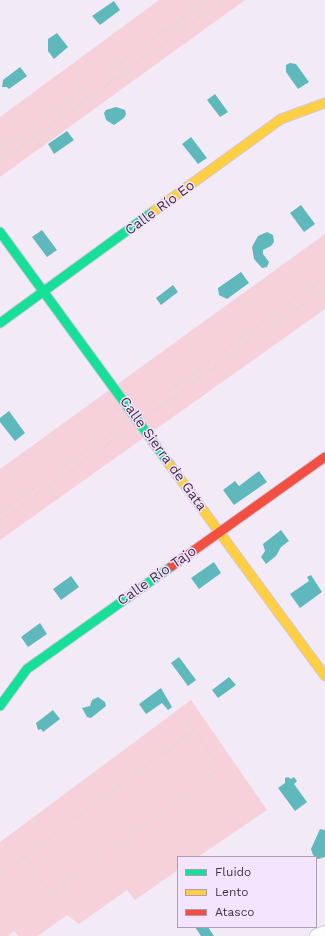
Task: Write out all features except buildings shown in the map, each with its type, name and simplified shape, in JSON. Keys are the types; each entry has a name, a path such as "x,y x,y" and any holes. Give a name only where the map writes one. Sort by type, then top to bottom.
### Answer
{"street":[{"name":"Calle Río Eo","path":"0,323 281,119 325,103"},
{"name":"Calle Sierra de Gata","path":"0,232 325,676"},
{"name":"Calle Río Tajo","path":"0,706 27,669 325,457"},
{"path":"317,936 325,932"}],"path":[{"path":"0,148 207,0"},
{"path":"0,161 225,0"},
{"path":"0,521 325,278"},
{"path":"0,512 325,289"},
{"path":"0,873 195,730 219,769 51,893 24,856"}],"shaded area":[{"path":"159,0 245,0 0,177 0,117"},
{"path":"325,234 325,309 0,540 0,469"},
{"path":"191,700 267,810 199,856 177,856 177,871 135,900 127,890 79,924 67,915 38,936 19,936 14,931 8,936 0,936 0,842"}],"water":[{"path":"114,1 120,10 100,25 92,16"},
{"path":"57,33 68,47 54,59 48,51 48,39"},
{"path":"290,63 296,64 309,82 298,89 286,72 286,65"},
{"path":"20,67 27,76 9,89 7,87 2,87 3,80"},
{"path":"215,94 228,112 220,117 207,100"},
{"path":"116,107 125,110 126,114 124,118 114,125 106,120 104,113 106,110"},
{"path":"67,131 74,140 54,154 48,144"},
{"path":"191,137 207,158 198,164 182,144"},
{"path":"301,205 315,224 304,232 290,213"},
{"path":"42,230 57,250 47,257 32,237"},
{"path":"267,232 273,235 274,242 271,246 263,250 263,254 269,262 267,267 262,268 254,259 252,247 258,236"},
{"path":"241,272 249,283 227,299 219,295 218,288"},
{"path":"173,285 178,292 161,305 156,298"},
{"path":"9,411 25,433 15,441 0,422 0,418"},
{"path":"259,471 267,482 234,505 223,490 235,481 239,486"},
{"path":"281,530 289,541 281,547 276,556 266,564 261,557 265,551 263,544"},
{"path":"214,562 221,573 199,589 191,578"},
{"path":"311,575 322,592 300,608 290,594 309,581 307,577"},
{"path":"71,576 79,587 61,600 53,589"},
{"path":"40,623 47,634 28,647 21,637"},
{"path":"179,657 196,680 188,686 171,663"},
{"path":"229,677 236,685 218,698 212,690"},
{"path":"161,688 172,707 168,710 162,703 146,714 139,704"},
{"path":"98,697 105,702 106,706 91,718 87,717 82,708 90,706 92,700"},
{"path":"53,710 60,719 43,732 41,729 38,730 36,723"},
{"path":"288,777 291,779 294,777 297,781 294,784 307,802 295,811 278,788 285,783 285,778"},
{"path":"320,829 325,830 325,857 318,859 317,856 313,855 311,849"},
{"path":"196,928 209,928 214,936 201,936"}],"traffic: fast":[{"path":"0,323 154,211"},
{"path":"0,232 170,465"},
{"path":"0,706 27,669 172,566"}],"traffic: slow":[{"path":"154,211 281,119 325,103"},
{"path":"170,465 325,676"}],"traffic: jam":[{"path":"172,566 325,457"}]}
